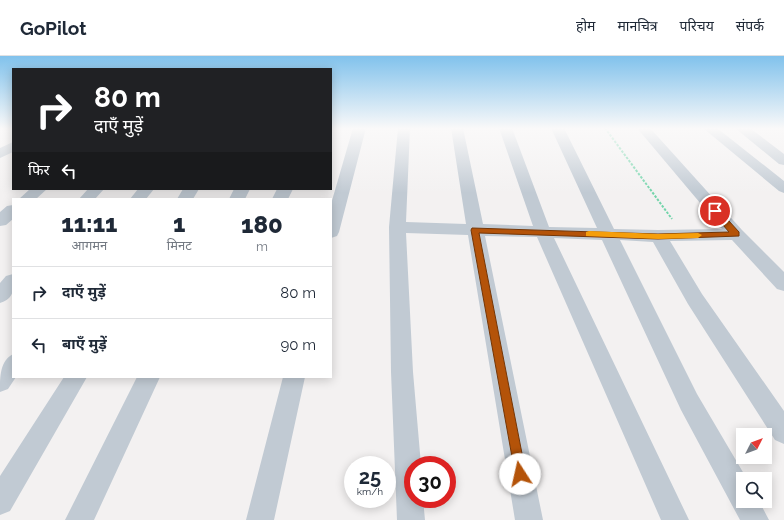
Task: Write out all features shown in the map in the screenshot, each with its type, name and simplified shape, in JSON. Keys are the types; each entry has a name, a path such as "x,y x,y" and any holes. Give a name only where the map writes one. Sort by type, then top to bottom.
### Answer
{"street":[{"path":"332,228 354,150"},
{"path":"402,150 397,227 402,372 411,520"},
{"path":"461,150 528,520"},
{"path":"513,150 543,232 675,520"},
{"path":"567,150 689,402 736,486"},
{"path":"662,150 736,234 784,284"},
{"path":"736,150 784,188"},
{"path":"769,150 784,161"},
{"path":"28,198 38,190"},
{"path":"88,198 95,190"},
{"path":"139,198 145,190"},
{"path":"0,221 12,211"},
{"path":"397,227 608,235 658,236 736,234"},
{"path":"658,236 696,299 784,432"},
{"path":"0,296 12,282"},
{"path":"0,382 12,365"},
{"path":"0,501 75,378"},
{"path":"79,520 149,378"},
{"path":"260,520 294,378"},
{"path":"748,508 755,520"}],"path":[{"path":"621,150 672,219"}],"slow traffic":[{"path":"589,234 658,236 698,235"}],"route":[{"path":"520,474 475,230 658,236 736,234 715,211"}]}
